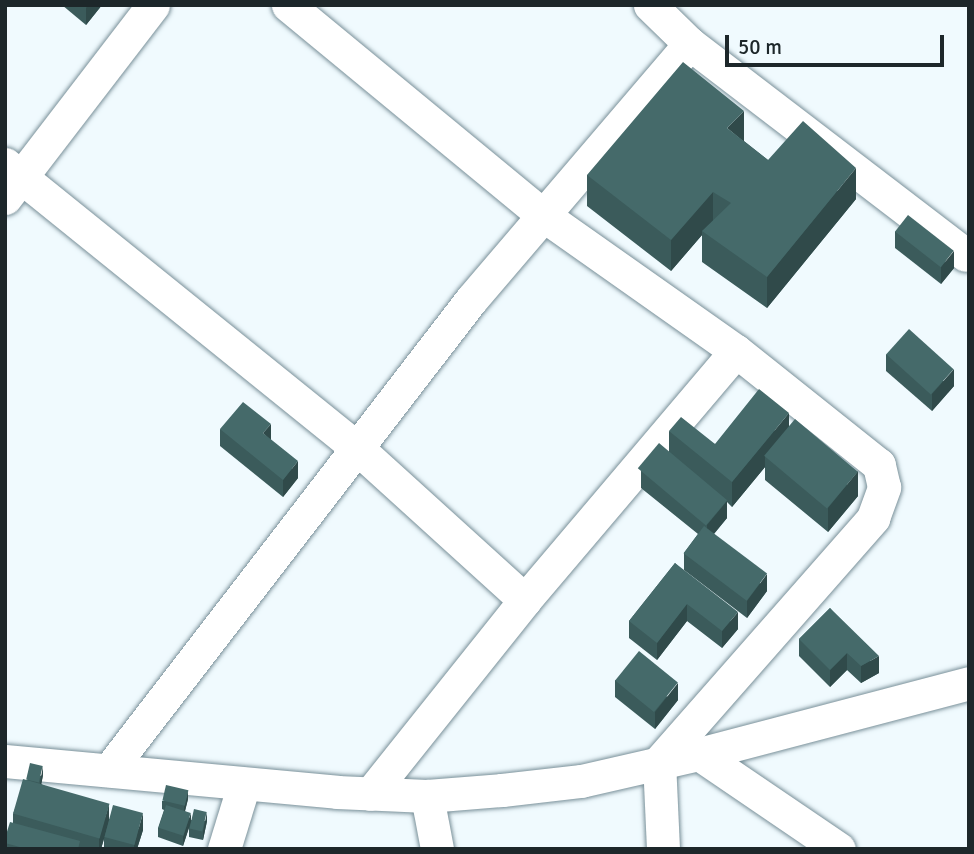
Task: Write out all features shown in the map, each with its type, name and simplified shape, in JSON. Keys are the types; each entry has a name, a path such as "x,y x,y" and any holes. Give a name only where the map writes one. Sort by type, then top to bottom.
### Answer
{"street":[{"path":"153,5 11,180 356,447 525,600"},
{"path":"288,5 543,215 736,351 879,464 884,487 873,518 659,762 663,849"},
{"path":"650,5 690,44 966,254"},
{"path":"109,770 356,447 543,215 690,44"},
{"path":"370,794 525,600 736,351"},
{"path":"5,761 244,784 427,796 580,781 699,754 969,683"},
{"path":"699,754 839,849"},
{"path":"224,849 244,784"},
{"path":"427,796 437,849"}],"building":[{"path":"683,62 744,111 727,128 768,160 803,121 856,168 767,277 702,231 731,203 713,192 671,240 587,175"},
{"path":"908,215 954,251 941,267 895,232"},
{"path":"909,329 954,369 931,394 886,354"},
{"path":"759,389 789,413 732,482 669,431 681,417 715,444"},
{"path":"243,402 271,424 263,433 298,461 283,480 220,429"},
{"path":"795,419 858,472 827,508 764,456"},
{"path":"659,443 727,500 706,525 638,468"},
{"path":"704,526 767,574 747,601 684,553"},
{"path":"675,563 738,612 722,631 687,604 657,643 629,621"},
{"path":"830,608 879,656 861,666 847,653 830,670 799,639"},
{"path":"639,651 678,682 654,712 615,681"},
{"path":"30,763 43,766 39,782 26,780"},
{"path":"23,779 110,804 100,838 13,814"},
{"path":"166,785 188,790 185,806 162,801"},
{"path":"113,805 143,813 134,845 104,837"},
{"path":"166,805 191,813 183,836 159,828"},
{"path":"194,809 207,812 202,831 190,828"},
{"path":"10,822 80,841 78,849 27,849 5,843"}]}
